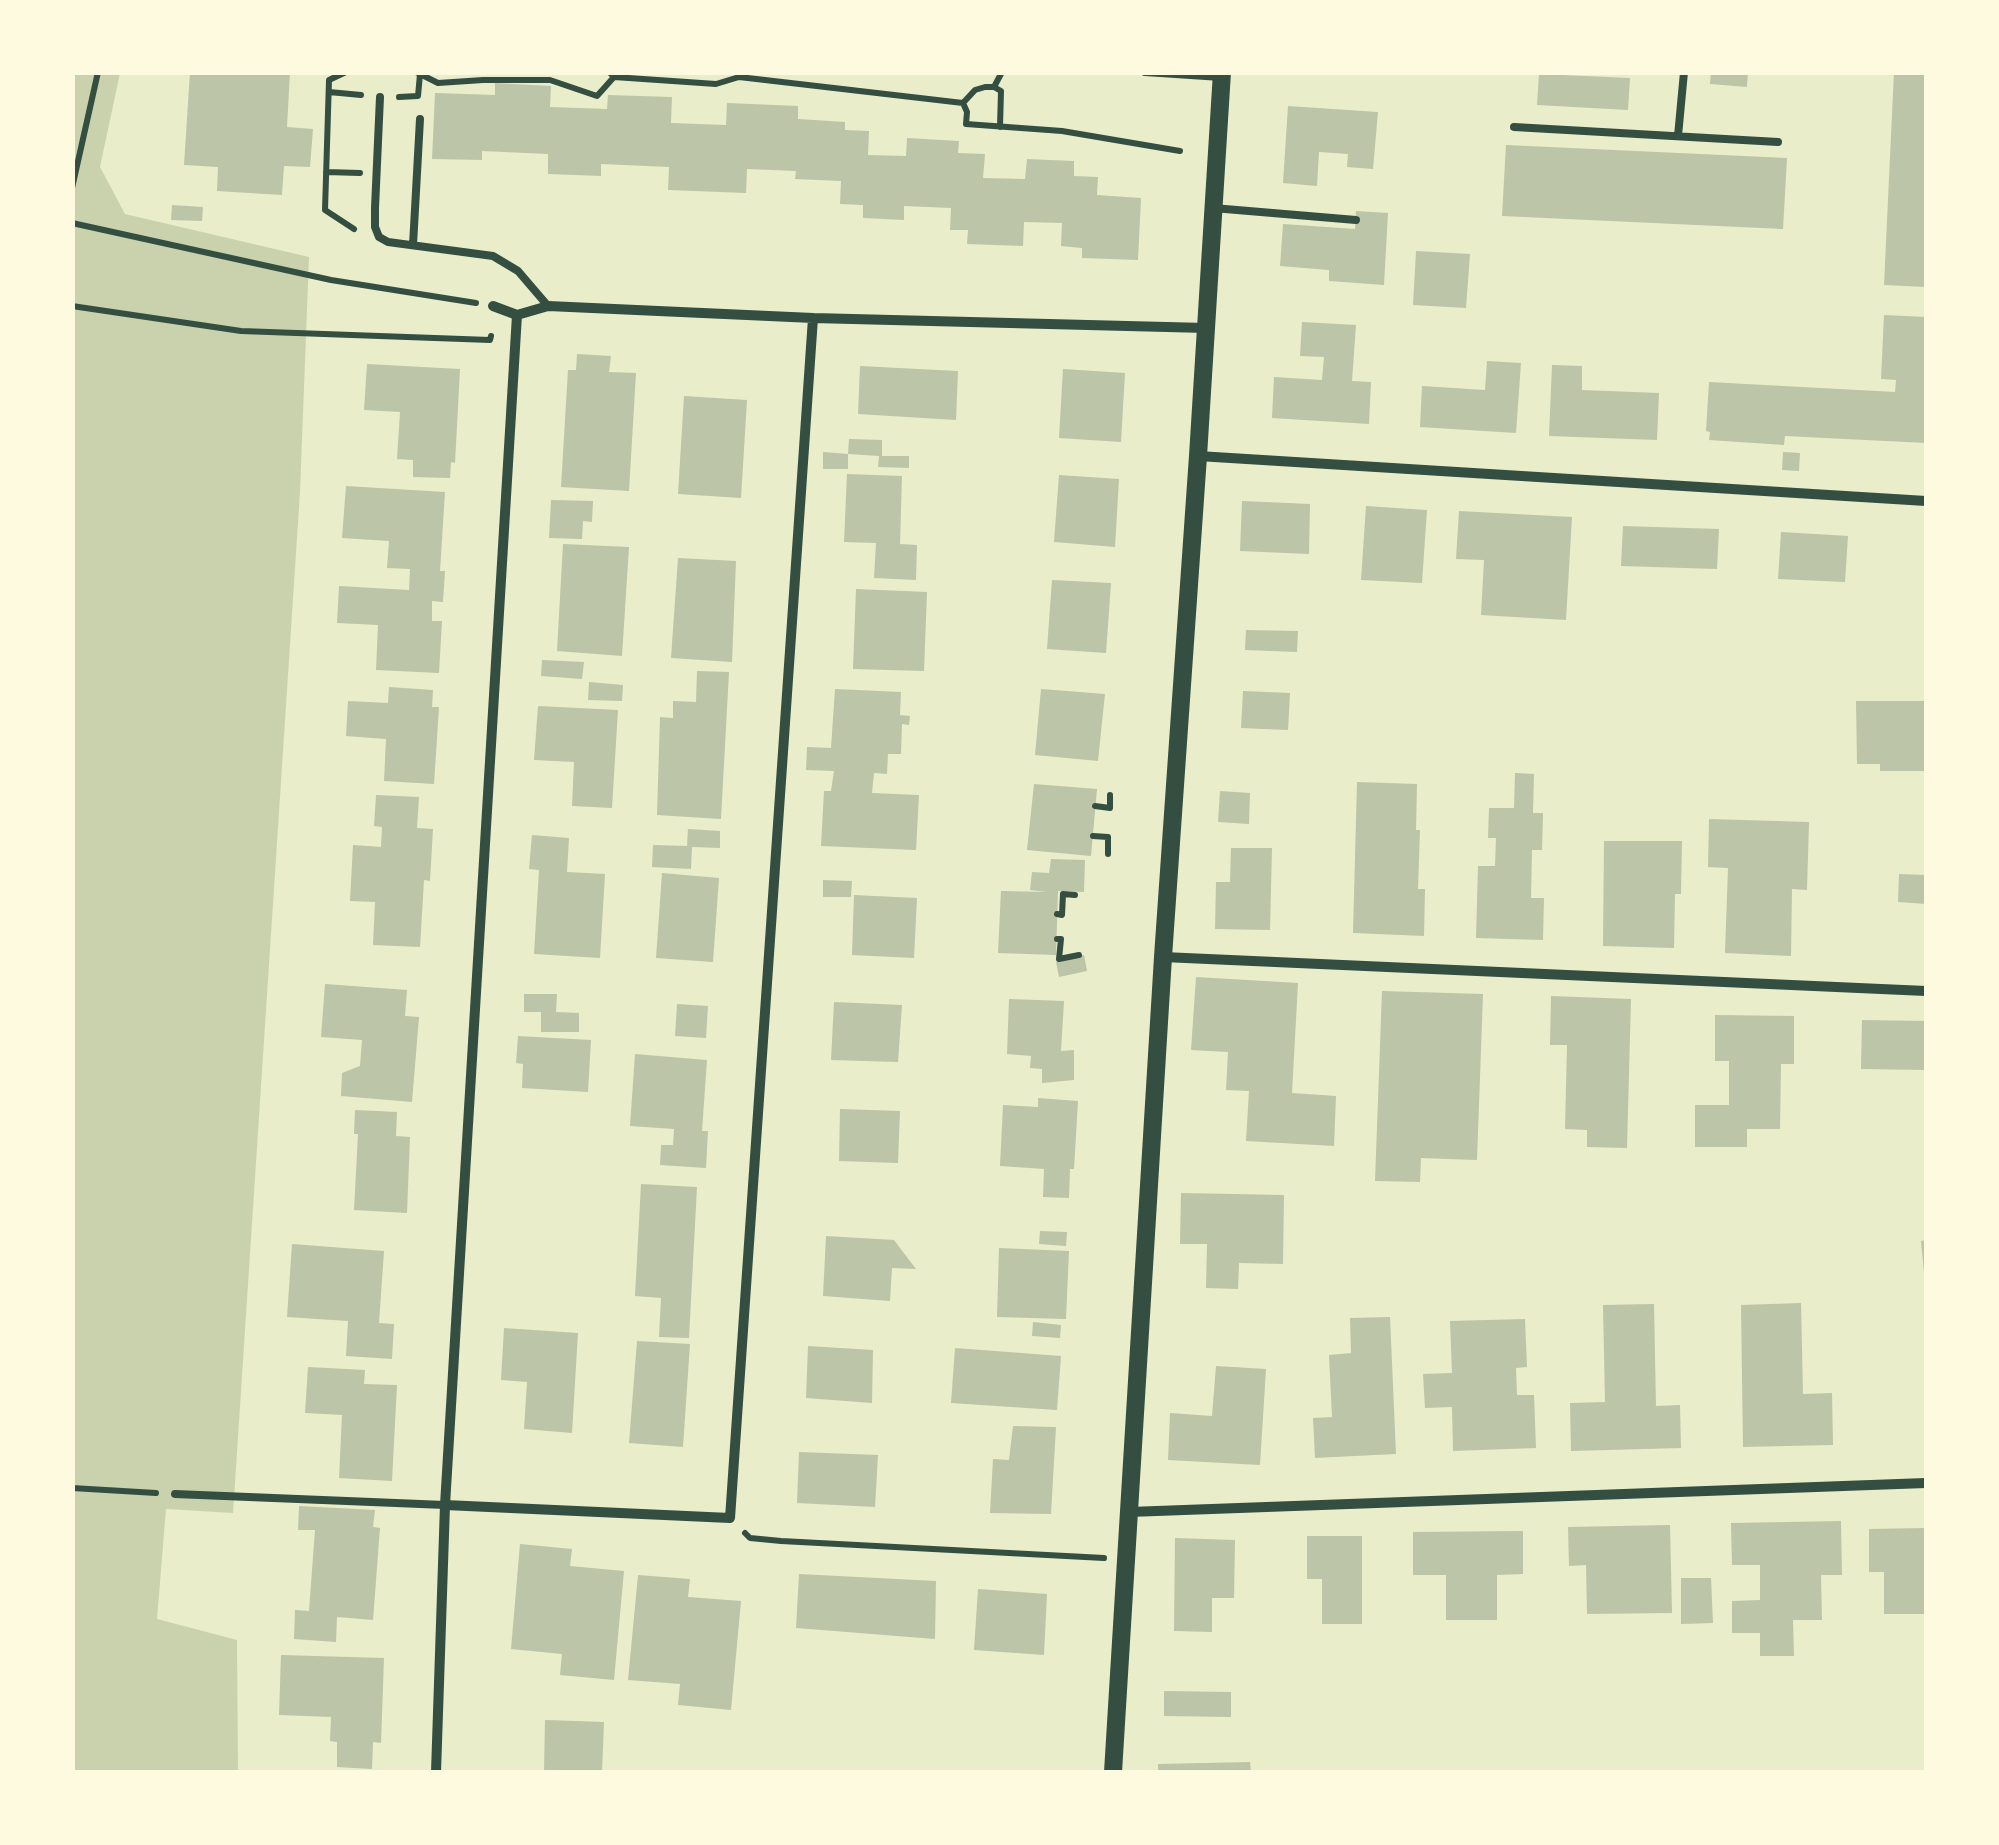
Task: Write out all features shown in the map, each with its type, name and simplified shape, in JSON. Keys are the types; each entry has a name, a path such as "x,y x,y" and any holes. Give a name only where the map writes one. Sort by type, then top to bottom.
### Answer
{"street":[{"path":"1113,1772 1222,75"},
{"path":"493,306 517,315 548,306 813,318 1206,328"},
{"path":"436,1772 445,1505 517,315"},
{"path":"445,1505 730,1518 813,318"},
{"path":"1198,456 1926,500"},
{"path":"1163,957 1926,991"},
{"path":"1129,1512 1926,1483"}],"lane":[{"path":"1145,72 1222,75"},
{"path":"1678,136 1684,72"},
{"path":"380,97 374,208 379,237 388,242 503,260 518,271 548,306"},
{"path":"413,245 420,119"},
{"path":"1514,127 1778,142"},
{"path":"1213,208 1356,220"},
{"path":"175,1494 445,1505"}],"path":[{"path":"72,188 98,72"},
{"path":"346,72 328,80 325,210 348,227 379,237"},
{"path":"416,72 438,83 550,80 597,96 611,75 716,84 739,77 781,77 963,103"},
{"path":"716,84 717,72"},
{"path":"994,88 1002,72"},
{"path":"963,103 975,90 984,87 1001,91 1000,126"},
{"path":"328,92 339,94"},
{"path":"963,103 966,124 1062,131 1180,151"},
{"path":"326,172 336,174"},
{"path":"72,223 331,280 493,306 490,340 241,331 72,306"},
{"path":"1095,806 1110,808 1110,795"},
{"path":"1092,836 1108,837 1108,854"},
{"path":"1058,914 1062,915 1063,894 1075,895"},
{"path":"1057,939 1061,939 1059,959 1080,955"},
{"path":"72,1488 175,1494"},
{"path":"770,1539 1086,1558"}],"green space":[{"path":"72,73 120,73 100,167 125,214 309,257 300,492 233,1513 166,1509 157,1619 237,1640 238,1772 73,1772"}],"building":[{"path":"190,72 290,72 287,127 313,129 310,167 284,166 282,195 217,191 218,167 184,165"},
{"path":"1711,72 1748,72 1747,87 1710,84"},
{"path":"1894,72 1926,72 1926,287 1884,285"},
{"path":"1539,74 1630,78 1628,110 1537,105"},
{"path":"495,83 551,86 550,107 607,109 608,95 672,97 671,123 726,125 727,103 798,106 798,119 845,122 845,130 869,131 868,155 906,156 907,138 959,141 958,153 985,154 983,178 1025,179 1027,159 1074,161 1074,176 1098,177 1097,195 1141,198 1138,260 1082,258 1082,248 1061,246 1062,223 1024,222 1023,246 967,244 968,230 950,230 951,208 904,206 904,220 863,218 863,205 840,204 841,181 795,179 796,171 747,169 746,193 668,190 669,167 601,164 601,176 548,174 548,154 482,151 482,160 432,159 435,93 495,95"},
{"path":"1288,106 1378,112 1373,169 1347,167 1348,154 1319,152 1317,186 1283,183"},
{"path":"1506,145 1787,158 1783,229 1502,216"},
{"path":"172,205 203,207 202,221 171,220"},
{"path":"1356,211 1388,213 1384,285 1329,281 1329,270 1280,266 1283,224 1355,229"},
{"path":"1416,251 1470,254 1466,308 1413,305"},
{"path":"1884,315 1926,317 1926,443 1785,436 1784,445 1709,440 1709,382 1895,392 1896,380 1881,379"},
{"path":"1302,322 1356,325 1352,381 1371,382 1369,424 1272,418 1274,377 1322,380 1324,357 1300,356"},
{"path":"577,354 611,356 609,372 636,373 629,491 561,487 568,370 576,370"},
{"path":"1487,361 1521,363 1516,433 1420,427 1422,386 1485,390"},
{"path":"367,364 460,369 455,463 451,462 450,478 413,477 413,460 397,459 400,412 364,410"},
{"path":"1552,365 1582,366 1582,390 1659,393 1657,440 1549,436"},
{"path":"860,366 958,371 956,420 858,414"},
{"path":"1063,369 1125,373 1121,442 1059,438"},
{"path":"684,396 747,400 741,498 678,494"},
{"path":"849,439 882,440 882,456 909,456 909,468 878,467 879,456 848,454"},
{"path":"823,452 848,454 848,469 823,469"},
{"path":"1783,452 1800,453 1799,471 1782,470"},
{"path":"847,474 902,476 900,544 917,545 916,580 874,578 876,543 844,542"},
{"path":"1059,475 1119,479 1115,547 1054,542"},
{"path":"346,486 445,492 440,571 445,571 443,602 432,601 432,621 442,621 439,673 376,670 378,625 337,623 339,586 409,590 410,569 387,568 389,541 342,538"},
{"path":"551,500 593,501 592,522 583,521 582,539 549,538"},
{"path":"1242,501 1310,504 1309,554 1240,551"},
{"path":"1366,506 1427,510 1422,583 1361,580"},
{"path":"1459,511 1572,517 1566,620 1481,615 1484,560 1456,559"},
{"path":"1623,526 1719,529 1717,569 1621,566"},
{"path":"1781,532 1848,536 1845,582 1778,579"},
{"path":"563,544 629,547 622,656 557,651"},
{"path":"678,558 736,561 732,662 671,658"},
{"path":"1052,580 1111,583 1106,653 1047,649"},
{"path":"856,589 927,592 924,671 853,669"},
{"path":"1246,630 1298,631 1297,652 1245,650"},
{"path":"542,660 584,662 582,679 541,676"},
{"path":"697,671 729,672 721,819 657,815 660,717 673,718 673,701 696,702"},
{"path":"589,682 623,685 622,701 588,700"},
{"path":"389,687 433,690 432,707 439,707 434,784 384,781 386,739 346,736 348,701 388,703"},
{"path":"835,689 901,692 900,715 910,716 909,725 902,724 901,754 888,754 887,774 874,773 872,793 919,795 916,850 821,846 824,791 831,791 834,771 806,770 807,747 831,748"},
{"path":"1041,689 1105,694 1098,761 1035,755"},
{"path":"1243,691 1290,693 1288,730 1241,728"},
{"path":"1856,701 1926,701 1924,771 1880,771 1880,764 1857,764"},
{"path":"538,706 618,710 612,808 572,806 574,762 534,760"},
{"path":"1515,773 1534,774 1533,813 1543,813 1542,850 1532,850 1531,898 1544,898 1543,940 1476,938 1478,866 1495,866 1496,838 1488,838 1489,808 1514,808"},
{"path":"1357,782 1417,784 1418,889 1425,889 1424,936 1353,933"},
{"path":"1034,784 1097,789 1091,856 1027,850"},
{"path":"1220,791 1250,793 1249,824 1218,822"},
{"path":"376,795 419,797 417,828 433,829 430,881 424,880 420,947 373,945 375,902 350,901 353,845 381,847 382,827 374,826"},
{"path":"1709,819 1809,822 1807,890 1792,889 1791,956 1725,953 1728,868 1708,867"},
{"path":"688,829 720,831 720,848 692,847 691,869 652,867 653,845 687,846"},
{"path":"532,835 569,838 567,872 605,874 600,958 534,954 539,870 529,869"},
{"path":"1604,841 1682,841 1681,894 1675,894 1674,948 1603,946"},
{"path":"1231,848 1272,848 1270,930 1215,929 1216,882 1230,882"},
{"path":"1051,859 1085,860 1084,892 1058,891 1056,955 998,953 1001,891 1047,892 1030,890 1032,872 1049,873"},
{"path":"662,873 719,878 713,962 656,958"},
{"path":"1899,874 1926,875 1926,904 1898,902"},
{"path":"823,880 852,881 851,897 823,897"},
{"path":"854,895 917,898 914,958 852,955"},
{"path":"1084,955 1087,971 1059,977 1056,962"},
{"path":"1196,977 1298,983 1292,1093 1336,1096 1334,1146 1246,1141 1249,1091 1226,1090 1228,1052 1191,1050"},
{"path":"325,984 407,990 405,1016 419,1017 412,1102 341,1096 342,1073 360,1066 362,1040 321,1037"},
{"path":"1382,991 1483,994 1477,1160 1421,1158 1420,1182 1375,1181"},
{"path":"524,994 557,994 556,1012 579,1013 579,1032 541,1032 541,1012 524,1012"},
{"path":"1551,996 1631,999 1627,1148 1587,1147 1587,1130 1565,1129 1567,1045 1550,1045"},
{"path":"1009,999 1064,1001 1061,1051 1074,1050 1074,1080 1042,1083 1042,1069 1030,1068 1031,1056 1007,1054"},
{"path":"834,1002 902,1005 898,1062 831,1060"},
{"path":"677,1004 708,1006 706,1038 675,1036"},
{"path":"1715,1015 1794,1016 1794,1064 1781,1064 1780,1129 1747,1129 1747,1147 1695,1147 1695,1105 1729,1105 1729,1061 1715,1061"},
{"path":"1862,1020 1926,1021 1926,1070 1861,1069"},
{"path":"518,1036 591,1040 588,1092 522,1088 523,1064 516,1063"},
{"path":"635,1054 707,1060 702,1131 708,1131 706,1168 660,1165 661,1145 673,1145 674,1129 630,1126"},
{"path":"1038,1098 1078,1101 1069,1198 1043,1197 1044,1169 1000,1166 1003,1105 1038,1107"},
{"path":"840,1109 900,1111 898,1163 839,1161"},
{"path":"355,1110 397,1112 396,1136 410,1137 407,1213 354,1210 358,1134 354,1134"},
{"path":"641,1184 697,1187 689,1338 659,1337 661,1298 635,1296"},
{"path":"1181,1193 1284,1195 1283,1264 1239,1263 1238,1289 1206,1288 1207,1244 1180,1244"},
{"path":"1040,1231 1067,1232 1066,1246 1039,1244"},
{"path":"826,1236 894,1240 916,1269 892,1268 890,1301 823,1296"},
{"path":"1926,1240 1926,1273 1924,1273 1921,1241"},
{"path":"292,1244 384,1251 379,1323 394,1324 392,1359 346,1356 348,1321 287,1317"},
{"path":"999,1248 1069,1251 1066,1319 997,1317"},
{"path":"1801,1303 1803,1394 1832,1393 1833,1445 1743,1447 1741,1305"},
{"path":"1654,1304 1656,1406 1680,1405 1681,1448 1571,1451 1570,1403 1605,1402 1603,1305"},
{"path":"1390,1317 1396,1454 1315,1458 1313,1418 1332,1417 1329,1355 1351,1353 1350,1318"},
{"path":"1525,1319 1527,1367 1516,1368 1517,1395 1534,1395 1536,1448 1453,1451 1452,1407 1425,1408 1423,1374 1452,1373 1450,1321"},
{"path":"1033,1322 1061,1325 1060,1338 1032,1336"},
{"path":"504,1328 578,1333 572,1433 524,1429 527,1382 501,1380"},
{"path":"637,1341 690,1344 683,1447 629,1443"},
{"path":"808,1346 873,1350 872,1403 806,1398"},
{"path":"955,1348 1061,1356 1057,1410 951,1403"},
{"path":"1216,1366 1266,1369 1260,1465 1168,1460 1170,1413 1212,1416"},
{"path":"308,1367 365,1370 364,1384 397,1385 392,1481 339,1478 342,1415 305,1413"},
{"path":"1013,1426 1056,1427 1051,1514 990,1513 993,1459 1009,1460"},
{"path":"799,1452 878,1455 875,1507 797,1503"},
{"path":"299,1506 375,1510 373,1527 380,1528 373,1620 337,1617 336,1642 294,1639 295,1610 309,1611 315,1530 298,1530"},
{"path":"1841,1521 1842,1575 1821,1575 1822,1620 1793,1620 1794,1656 1760,1656 1760,1633 1732,1633 1732,1601 1760,1600 1760,1565 1732,1565 1731,1523"},
{"path":"1670,1525 1672,1613 1587,1614 1586,1565 1569,1566 1568,1527"},
{"path":"1926,1528 1926,1614 1884,1614 1884,1572 1869,1572 1869,1529"},
{"path":"1523,1531 1523,1574 1497,1575 1497,1620 1446,1620 1446,1575 1413,1575 1413,1532"},
{"path":"1307,1536 1362,1536 1362,1624 1322,1624 1322,1579 1307,1579"},
{"path":"1175,1538 1235,1540 1234,1598 1212,1598 1212,1632 1174,1631"},
{"path":"520,1544 572,1549 570,1566 624,1571 614,1680 560,1675 562,1654 511,1649"},
{"path":"799,1574 936,1581 935,1639 796,1628"},
{"path":"638,1575 690,1579 688,1597 741,1601 731,1710 678,1705 680,1684 628,1680"},
{"path":"1681,1578 1711,1578 1713,1623 1681,1624"},
{"path":"978,1589 1047,1594 1044,1655 974,1650"},
{"path":"281,1655 384,1658 381,1743 373,1742 372,1769 337,1767 337,1742 330,1741 331,1717 279,1715"},
{"path":"1164,1691 1231,1692 1231,1717 1164,1716"},
{"path":"545,1720 604,1722 602,1772 544,1772"},
{"path":"1250,1762 1251,1772 1158,1772 1158,1764"}]}
